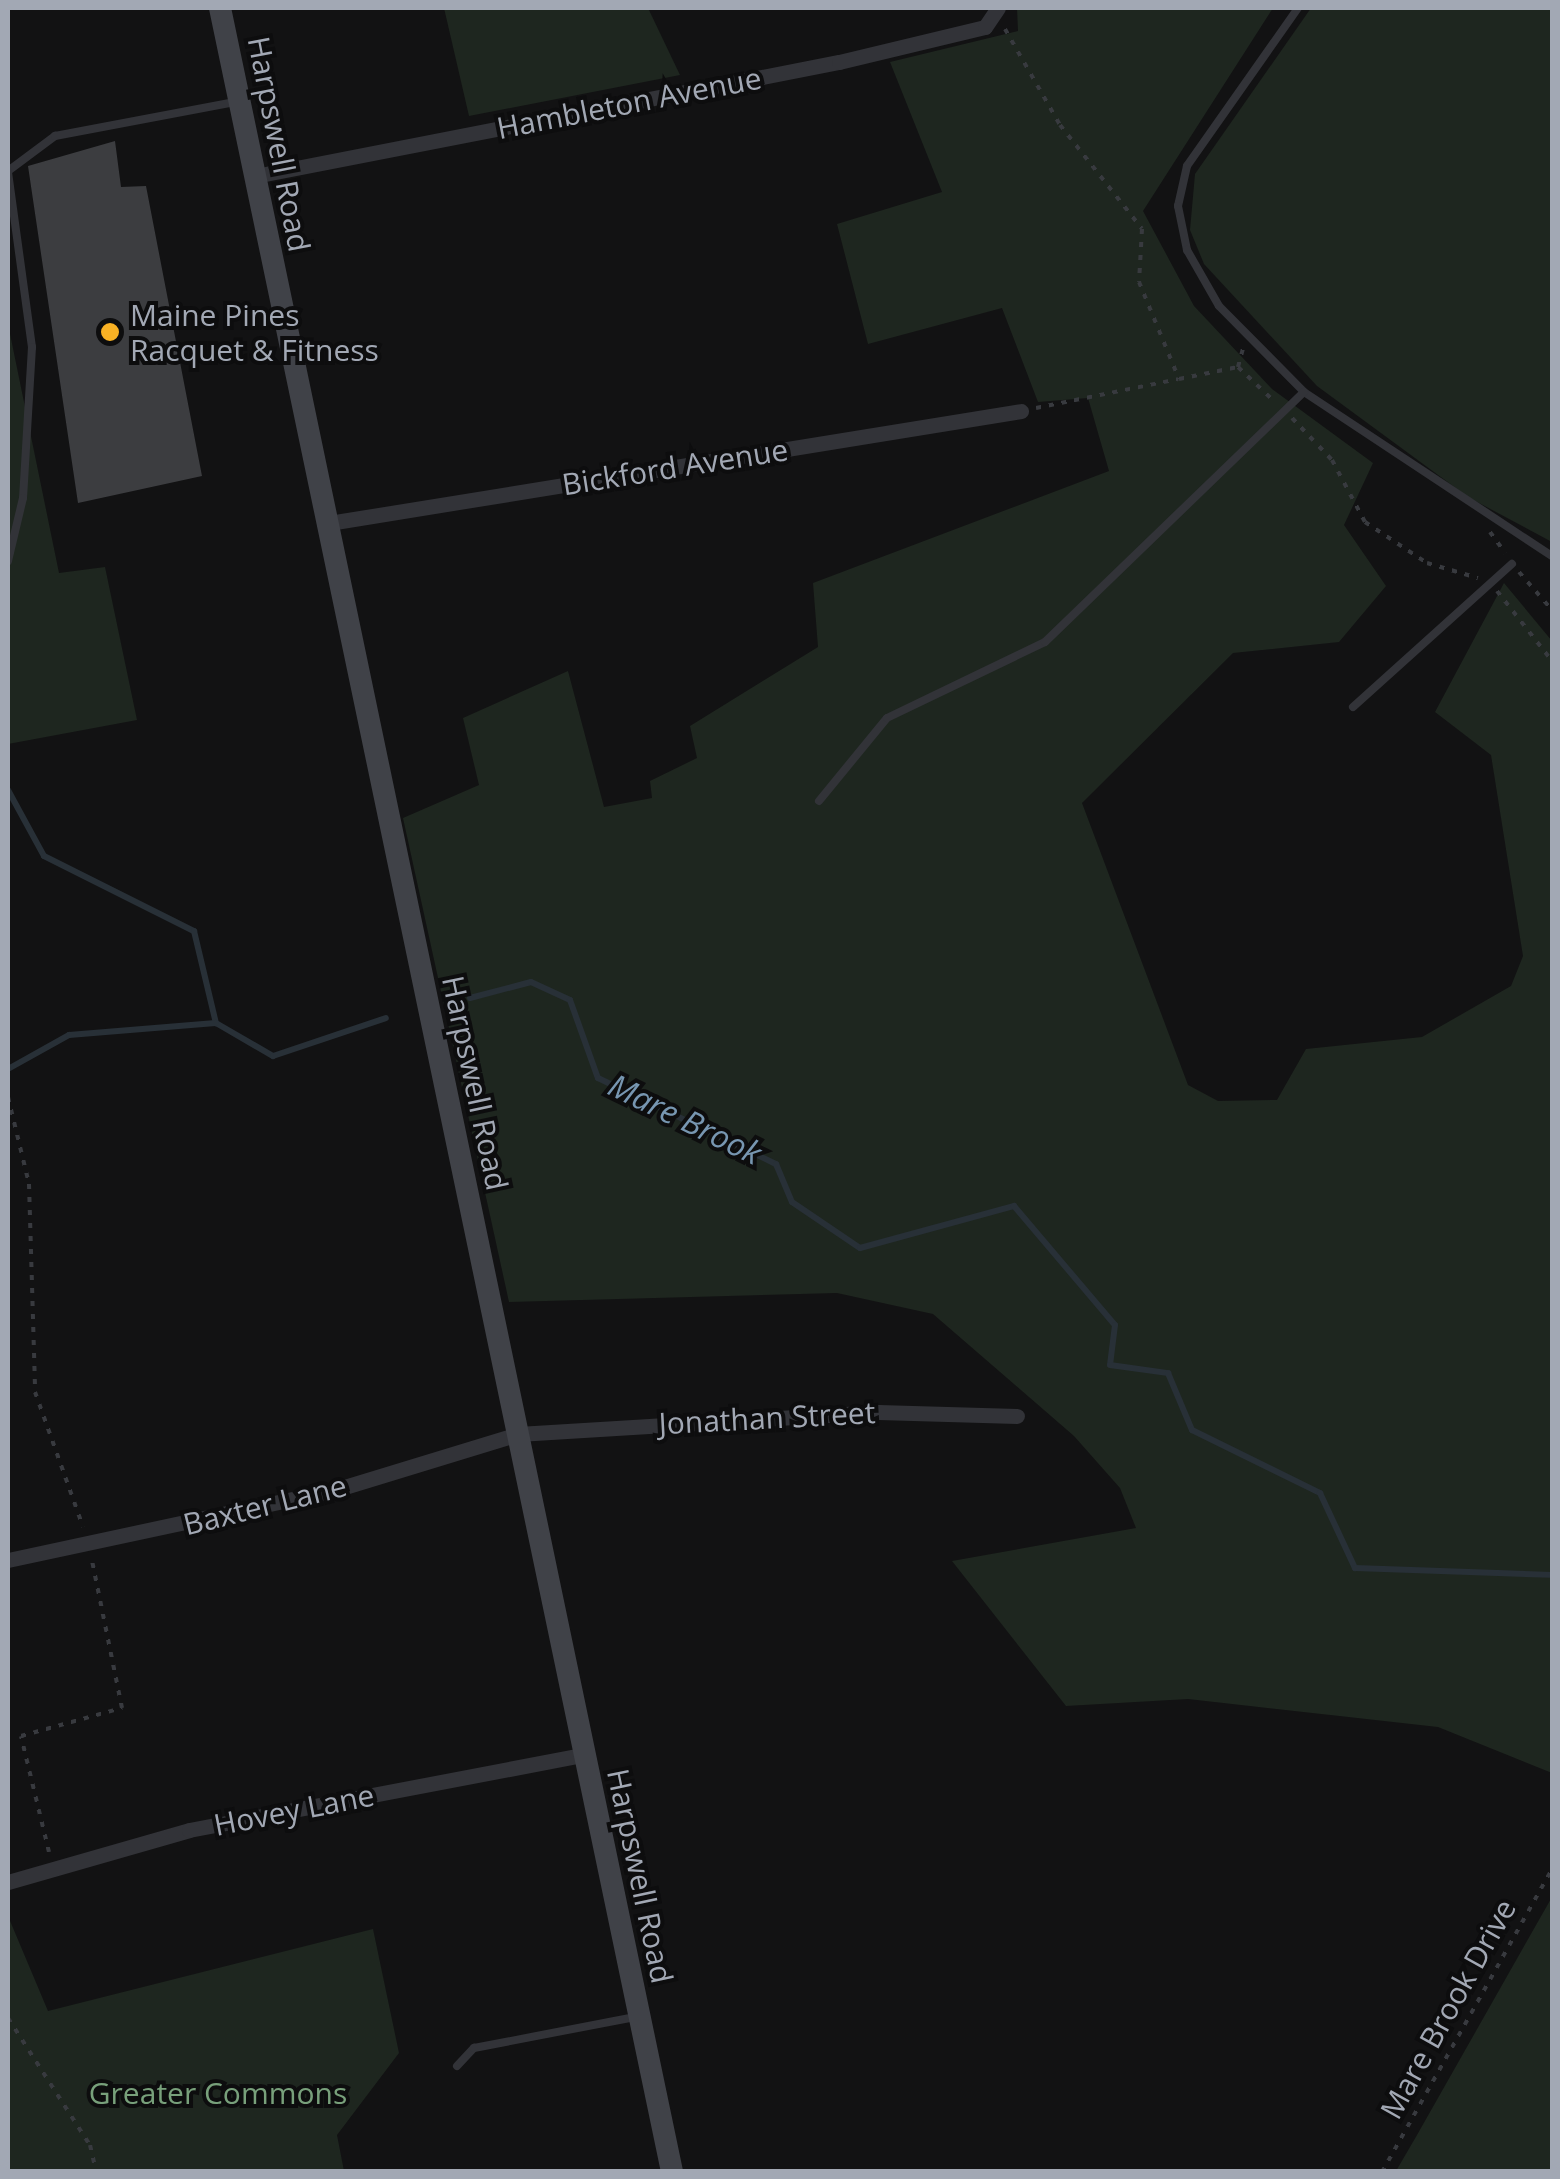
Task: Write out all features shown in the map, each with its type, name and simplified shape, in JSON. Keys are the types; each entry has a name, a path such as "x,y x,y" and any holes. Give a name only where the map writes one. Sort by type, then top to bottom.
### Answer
{"main road":[{"name":"Harpswell Road","path":"220,8 672,2172"}],"street":[{"name":"Hambleton Avenue","path":"254,176 839,62 998,12"},
{"name":"Bickford Avenue","path":"329,523 1021,410"},
{"name":"Jonathan Street","path":"518,1434 860,1413 1017,1416"},
{"name":"Baxter Lane","path":"8,1560 338,1489 518,1434"},
{"name":"Hovey Lane","path":"8,1882 189,1830 584,1755"}],"lane":[{"path":"1298,8 1206,134 1178,206 1187,250 1247,334 1304,392 1552,556"},
{"path":"8,561 23,498 32,346 8,172 55,136 240,102"},
{"path":"819,801 887,718 1045,642 1304,392"},
{"path":"1353,707 1512,564"},
{"path":"458,2066 474,2048 639,2016"}],"path":[{"path":"998,12 1060,124 1142,229 1138,282 1179,379"},
{"path":"1238,367 1247,334"},
{"path":"1021,410 1238,367"},
{"path":"1238,367 1332,460 1366,522 1427,563 1490,583 1552,661"},
{"path":"8,1097 29,1184 35,1392 89,1544 122,1708 21,1736 52,1867"},
{"name":"Mare Brook Drive","path":"1382,2172 1552,1869"},
{"path":"8,2018 90,2145 96,2172"}],"green space":[{"path":"444,8 648,8 680,75 469,116"},
{"path":"1017,8 1273,8 1143,211 1194,306 1272,389 1373,463 1344,525 1386,586 1339,642 1233,653 1082,803 1188,1085 1218,1101 1277,1100 1306,1049 1422,1037 1511,986 1523,956 1491,755 1435,712 1504,583 1552,641 1552,1773 1438,1727 1188,1699 1066,1706 952,1561 1136,1528 1120,1488 1074,1436 933,1314 837,1293 509,1302 403,818 479,785 463,718 568,671 604,807 652,798 650,781 697,758 690,726 818,647 813,583 1109,471 1088,398 1038,402 1002,308 868,344 837,224 942,192 890,62 1018,31"},
{"path":"1311,8 1552,8 1552,542 1468,497 1317,386 1204,264 1190,230 1195,174"},
{"path":"8,324 59,573 105,567 137,720 8,744"},
{"path":"1552,1897 1552,2171 1396,2171 1417,2135"},
{"name":"Greater Commons","path":"8,1916 48,2011 373,1929 399,2053 337,2135 344,2171 8,2171"}],"building":[{"path":"115,141 121,187 146,186 202,476 78,503 28,166"}],"waterway":[{"name":"Mare Brook","path":"8,790 44,856 194,931 216,1023 273,1056 386,1018"},
{"name":"Mare Brook","path":"470,998 531,982 570,1000 598,1078 776,1164 792,1202 860,1248 1014,1206 1115,1325 1110,1365 1168,1373 1192,1430 1320,1493 1355,1568 1552,1575"},
{"path":"8,1069 69,1035 216,1023"}],"place":[{"name":"Maine Pines Racquet & Fitness","path":"110,332"}]}
